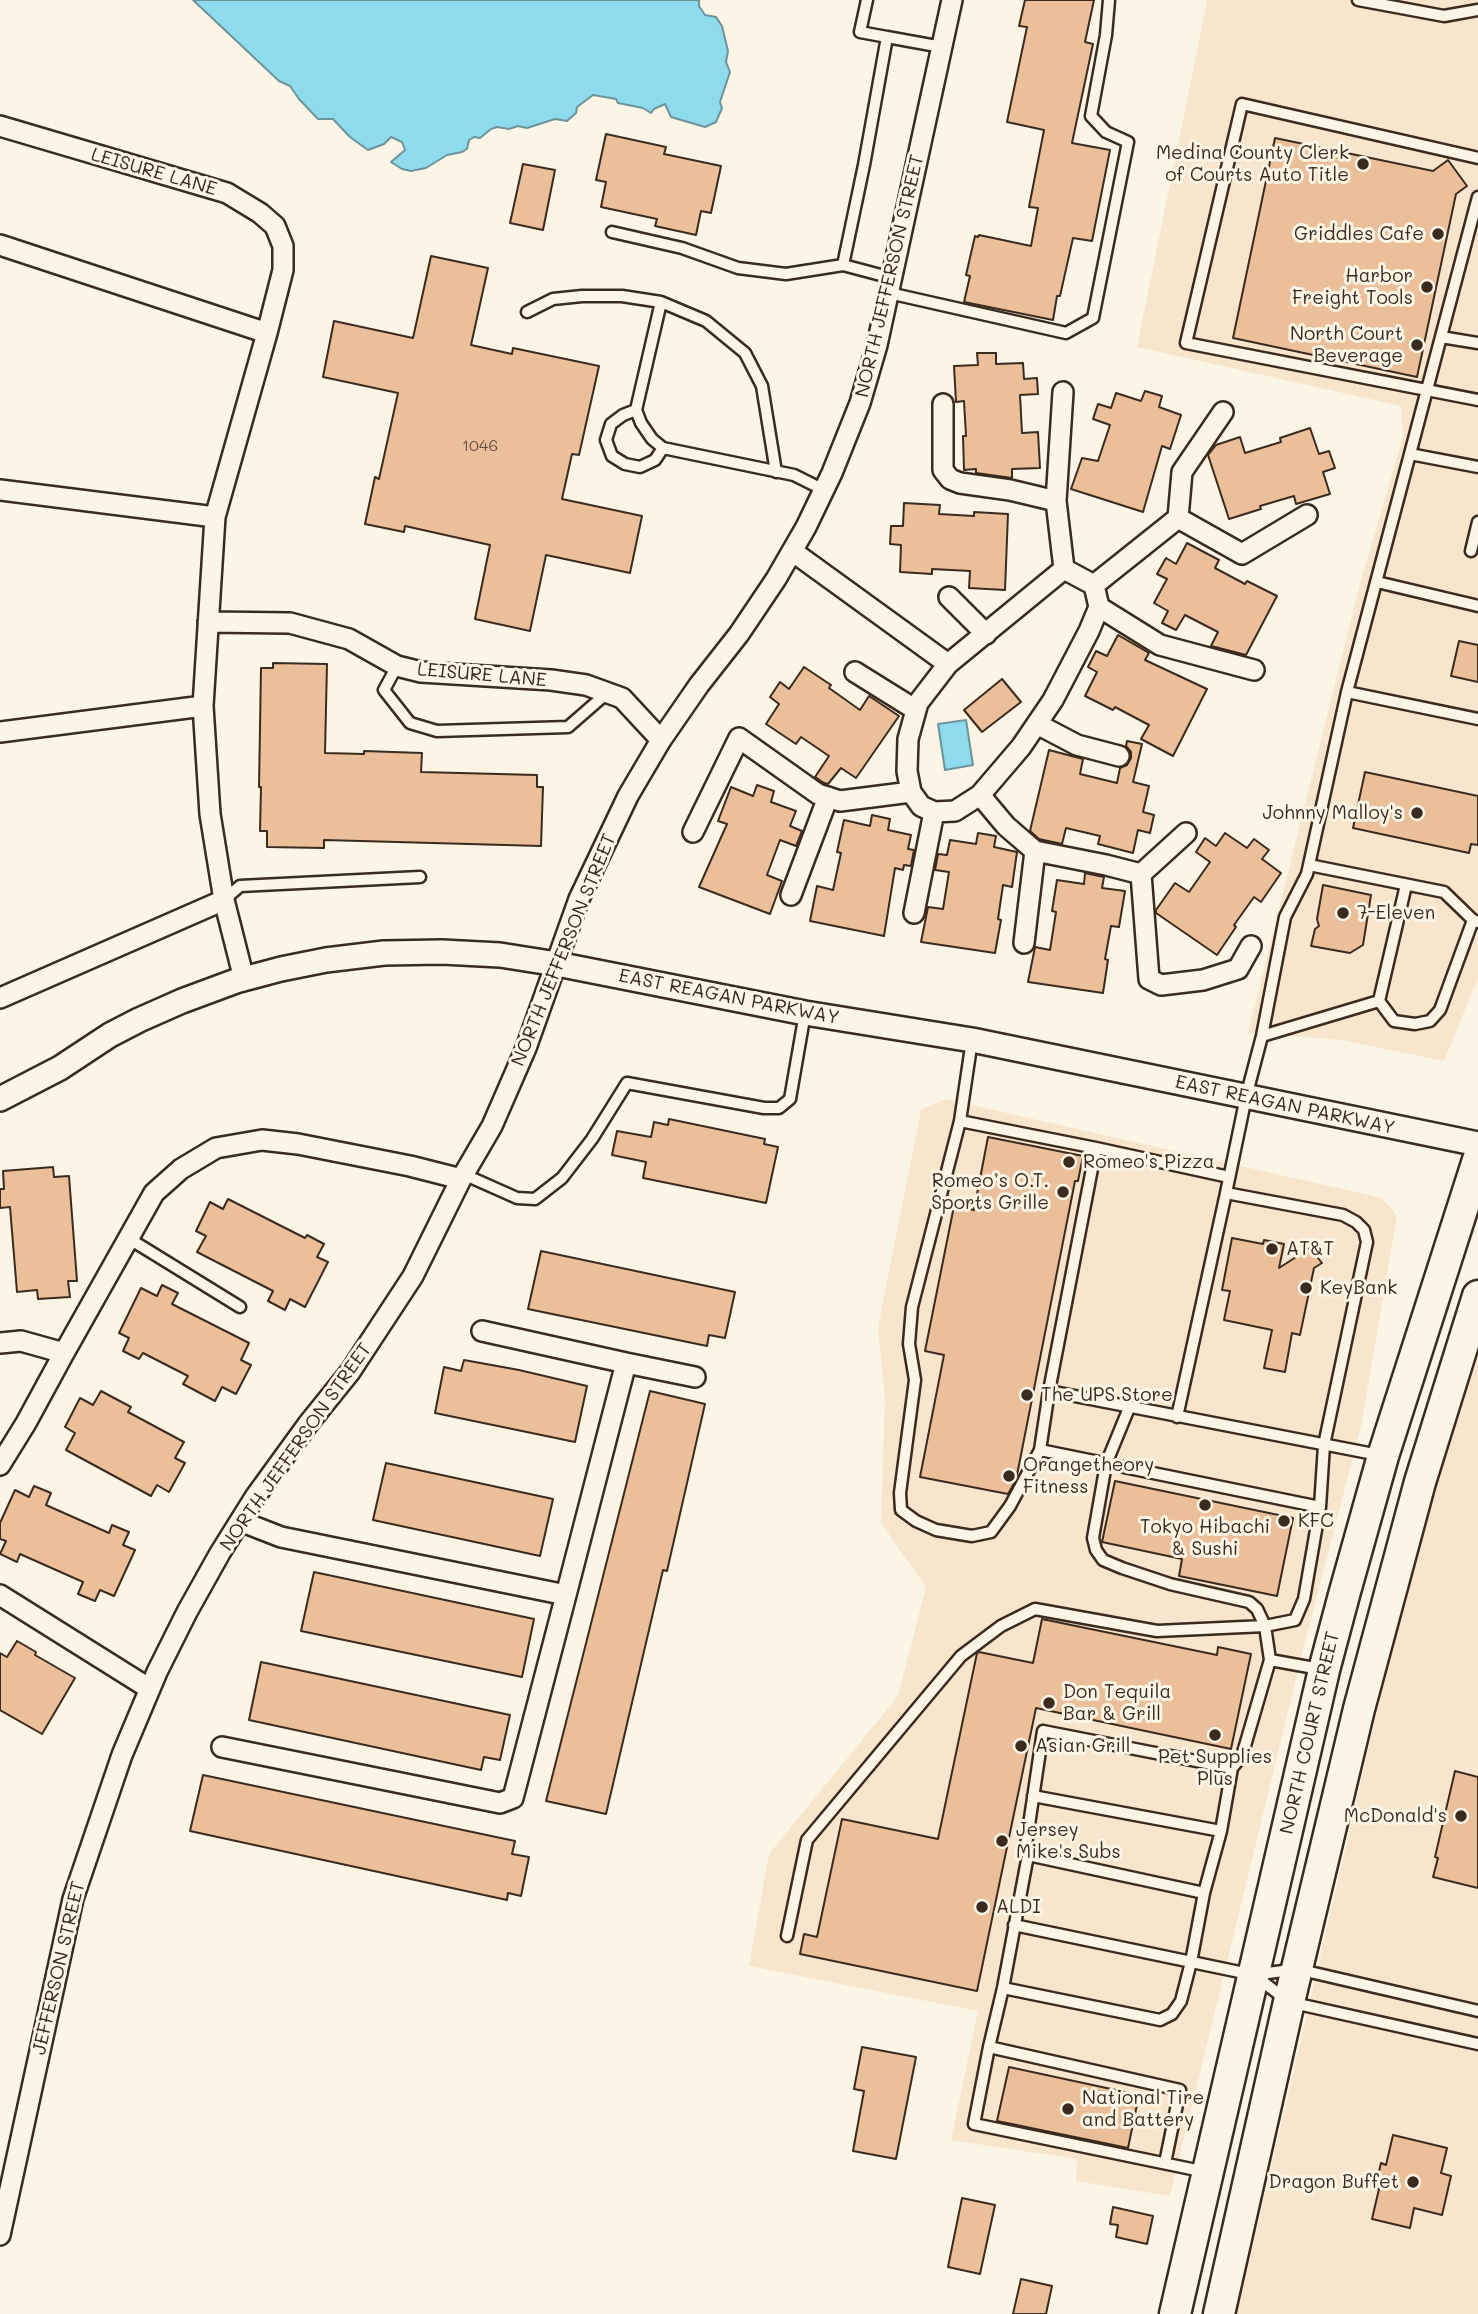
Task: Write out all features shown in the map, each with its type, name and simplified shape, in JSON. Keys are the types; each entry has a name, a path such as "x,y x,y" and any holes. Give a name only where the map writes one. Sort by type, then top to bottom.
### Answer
{"main road":[{"name":"NORTH COURT STREET","path":"1175,2314 1324,1670 1383,1456 1478,1160"},
{"path":"1219,2314 1289,2001 1359,1709 1420,1482 1478,1296"}],"street":[{"name":"NORTH JEFFERSON STREET","path":"142,1708 187,1612 240,1521 308,1424 350,1373 413,1276 462,1177 492,1126 526,1048 579,899 628,796 661,740 699,685 740,634 792,551 824,490 860,403 877,345 952,0"},
{"name":"LEISURE LANE","path":"0,126 227,193 260,213 275,226 283,246 284,270 215,517 203,706 210,814 224,900 244,979"},
{"path":"0,246 267,333"},
{"path":"1063,392 1056,501 1064,569"},
{"path":"943,404 943,470 950,479 1056,501"},
{"path":"1094,586 1178,518 1182,472 1223,412"},
{"path":"0,490 215,517"},
{"path":"1178,518 1242,554 1307,516"},
{"path":"792,551 948,664"},
{"path":"1064,569 1094,586 1099,607 1053,700 1021,747 980,795 955,811 934,812 921,806 911,792 906,771 908,738 918,703 948,664 1064,569"},
{"path":"949,597 986,634"},
{"path":"1099,607 1160,645 1254,670"},
{"name":"LEISURE LANE","path":"208,622 290,623 349,639 397,666 446,675 551,680 586,685 622,698 661,740"},
{"path":"855,672 916,710"},
{"path":"0,732 203,706"},
{"path":"1037,724 1077,745 1119,756"},
{"path":"693,832 739,738 818,794 840,801 911,792"},
{"path":"980,795 1006,826 1035,851 1105,864 1141,874"},
{"path":"791,895 828,797"},
{"path":"914,913 934,812"},
{"path":"1141,874 1186,833"},
{"path":"1024,943 1035,851"},
{"path":"1141,874 1149,979 1161,985 1203,980 1238,969 1251,946"},
{"path":"0,998 224,900"},
{"name":"EAST REAGAN PARKWAY","path":"0,1099 60,1068 110,1035 139,1020 244,979 326,960 442,952 499,955 557,964 805,1013 972,1040 1478,1144"},
{"path":"0,1465 154,1193 181,1169 216,1148 262,1140 323,1149 462,1177"},
{"path":"482,1331 695,1377"},
{"path":"0,1343 21,1341 64,1353"},
{"path":"222,1747 500,1803 513,1798 626,1363"},
{"path":"240,1521 281,1537 566,1595"},
{"path":"0,1595 150,1689"},
{"name":"JEFFERSON STREET","path":"0,2235 73,1899 122,1755 142,1708"}],"lane":[{"path":"867,0 860,32 942,47"},
{"path":"612,232 682,248 750,270 786,274 843,265 890,286 1066,333 1093,318 1128,142 1106,132 1091,116 1106,35 1109,0"},
{"path":"1358,0 1444,16 1478,10"},
{"path":"843,265 887,37"},
{"path":"1478,158 1242,104 1186,343 1478,400"},
{"path":"1177,1417 1286,917 1307,874 1348,692 1441,337 1473,234 1478,197"},
{"path":"527,312 553,299 622,296 661,302 706,321 745,353 762,386 776,472"},
{"path":"661,302 636,410 652,439 663,448 794,475 824,490"},
{"path":"1441,337 1478,343"},
{"path":"636,410 611,424 606,440 612,456 625,464 640,467 655,460 663,448"},
{"path":"1410,454 1478,467"},
{"path":"1471,551 1478,522"},
{"path":"1377,582 1478,606"},
{"path":"397,666 384,690 410,723 437,730 568,727 608,693"},
{"path":"1348,692 1478,719"},
{"path":"1309,865 1406,884 1444,892 1476,921 1440,1010 1430,1021 1415,1024 1394,1021 1379,1001 1406,884"},
{"path":"224,900 240,886 420,877"},
{"path":"1262,1036 1379,1001"},
{"path":"462,1177 517,1198 535,1199 562,1178 592,1139 627,1083 764,1108 779,1108 790,1099 805,1013"},
{"path":"972,1040 960,1121 912,1307 909,1344 915,1380 900,1493 901,1510 916,1521 936,1530 972,1536 991,1532 1010,1506 1040,1450 1096,1148"},
{"path":"960,1121 1229,1177"},
{"path":"787,1936 807,1840 961,1656 1001,1626 1035,1609 1157,1631 1265,1626 1295,1620 1304,1599 1320,1507 1325,1445 1367,1242 1364,1230 1343,1215 1226,1193"},
{"path":"128,1238 240,1307"},
{"path":"1049,1391 1383,1456"},
{"path":"1003,1988 1160,2020 1172,2014 1181,2001 1191,1962 1232,1768 1242,1756 1270,1660 1265,1626 1257,1609 1249,1602 1170,1584 1103,1560 1096,1550 1093,1538 1106,1464 1129,1408"},
{"path":"1040,1450 1320,1507"},
{"path":"1270,1660 1324,1670"},
{"path":"1207,2173 974,2124 1028,1855 1026,1845 1043,1731 1232,1768"},
{"path":"1033,1796 1221,1830"},
{"path":"1028,1855 1204,1894"},
{"path":"1014,1925 1255,1976 1297,1969 1478,2011"},
{"path":"1255,1976 1289,2001 1478,2044"},
{"path":"989,2047 1180,2090 1165,2163"}],"shaded area":[{"path":"1205,0 1478,0 1478,978 1444,1061 1342,1040 1248,1033 1360,584 1403,437 1401,406 1137,347 1207,1"},
{"path":"945,1099 1382,1198 1397,1216 1361,1426 1304,1646 1170,2196 1076,2181 1077,2159 951,2140 978,2011 749,1966 769,1854 898,1696 926,1587 881,1523 885,1399 878,1328 921,1110"},
{"path":"1478,1356 1478,2314 1237,2314 1408,1579"}],"water":[{"path":"193,0 699,0 699,6 705,15 716,17 722,26 728,51 726,62 730,72 716,122 705,127 671,117 665,104 651,113 643,108 618,103 616,99 593,95 577,107 576,113 567,121 555,119 527,128 497,127 480,138 469,140 467,149 462,152 447,155 426,168 411,171 391,162 405,150 402,142 391,137 384,144 368,150 350,137 333,119 318,119 290,86 279,81"},
{"path":"966,720 973,765 945,770 938,724"}],"building":[{"path":"1025,0 1094,0 1085,42 1093,44 1072,143 1110,150 1092,241 1073,238 1053,320 964,302 970,276 966,275 975,236 1031,246 1038,208 1029,207 1044,130 1007,122 1027,27 1019,26"},
{"path":"606,134 666,147 664,154 721,166 711,213 701,211 696,235 655,226 657,219 601,207 606,182 596,180"},
{"path":"1275,138 1433,171 1448,160 1467,186 1456,194 1417,377 1233,338"},
{"path":"523,164 555,170 543,230 510,223"},
{"path":"431,256 488,268 471,345 512,354 513,348 599,366 579,455 572,454 562,499 642,516 630,573 546,555 530,631 475,619 490,545 405,526 404,532 365,524 375,477 379,479 398,393 323,377 334,321 413,338"},
{"path":"977,353 996,353 996,364 1023,363 1024,379 1037,378 1038,394 1020,395 1022,433 1038,432 1040,468 1012,469 1012,478 976,473 976,469 964,470 964,401 956,402 954,366 978,365"},
{"path":"1145,391 1162,396 1159,407 1181,415 1170,449 1162,446 1143,512 1071,489 1082,458 1098,461 1110,425 1093,419 1098,404 1111,408 1116,393 1141,401"},
{"path":"1310,428 1319,454 1329,451 1335,468 1323,472 1330,494 1296,504 1294,496 1229,519 1208,455 1216,445 1240,437 1245,453 1281,442 1280,438"},
{"path":"904,503 940,505 939,514 1008,514 1005,590 969,588 970,571 932,569 932,574 900,572 901,545 890,544 891,526 903,526"},
{"path":"1187,543 1219,560 1215,568 1245,584 1247,581 1277,596 1246,655 1211,646 1218,632 1185,615 1176,630 1162,623 1168,611 1154,603 1167,579 1157,574 1166,558 1176,564"},
{"path":"1118,635 1149,653 1145,660 1207,689 1173,756 1141,739 1149,725 1115,707 1113,710 1085,696 1097,672 1088,667 1096,651 1107,656"},
{"path":"1459,641 1478,645 1478,682 1451,676"},
{"path":"273,663 327,664 325,753 422,753 421,772 537,775 537,787 543,787 541,846 324,840 324,848 267,847 267,831 260,831 261,668 273,668"},
{"path":"804,667 831,685 829,688 860,710 869,696 899,716 856,778 841,768 828,784 824,783 815,777 829,756 801,737 796,744 766,724 779,704 770,697 780,682 789,689"},
{"path":"1002,679 1021,702 982,732 964,710"},
{"path":"1127,741 1142,744 1133,782 1149,786 1143,812 1154,815 1150,833 1138,830 1133,853 1098,844 1100,836 1066,828 1062,844 1039,839 1030,831 1049,750 1083,759 1080,774 1117,783 1120,768 1127,765 1131,758 1131,752 1126,746"},
{"name":"Johnny Malloy's","path":"1365,772 1478,796 1478,845 1471,844 1469,853 1353,828"},
{"path":"757,785 774,791 771,802 796,811 790,826 802,831 796,846 780,840 767,875 782,881 770,914 699,887 727,824 718,821 731,787 753,796"},
{"path":"872,815 890,819 888,830 911,835 908,849 914,850 911,866 904,865 903,870 895,868 884,936 810,921 817,886 833,890 841,853 837,852 844,820 870,826"},
{"path":"978,833 996,836 994,847 1017,852 1012,887 1003,885 998,919 1001,920 995,953 921,942 928,907 943,909 949,872 935,870 938,854 947,855 950,840 976,844"},
{"path":"1225,833 1247,848 1254,839 1269,850 1262,859 1281,873 1261,902 1254,897 1217,955 1156,913 1156,910 1175,883 1189,892 1210,862 1196,852 1205,838 1216,846"},
{"path":"1085,873 1104,877 1102,888 1125,891 1119,927 1111,926 1103,993 1028,982 1035,947 1050,950 1056,912 1052,911 1057,880 1084,884"},
{"name":"7-Eleven","path":"1323,885 1371,895 1363,945 1350,953 1311,946 1315,929 1319,926 1317,919"},
{"path":"669,1119 765,1139 764,1144 778,1147 766,1203 643,1178 646,1162 612,1155 617,1131 651,1137 654,1122 668,1125"},
{"path":"988,1137 1083,1156 1078,1181 1075,1181 1016,1480 1008,1494 920,1477 944,1355 925,1351 954,1206 974,1210"},
{"path":"53,1167 54,1177 69,1176 77,1281 68,1281 70,1297 38,1299 37,1290 17,1292 10,1207 0,1208 0,1189 4,1189 3,1171"},
{"path":"228,1199 305,1238 307,1235 324,1244 317,1257 328,1262 305,1307 290,1299 285,1310 268,1301 273,1291 197,1252 206,1236 196,1231 210,1202 223,1209"},
{"path":"1232,1238 1263,1244 1264,1240 1284,1244 1279,1268 1310,1248 1322,1263 1314,1268 1300,1335 1292,1333 1285,1372 1264,1368 1272,1330 1224,1320 1230,1291 1222,1290"},
{"path":"541,1251 735,1292 725,1338 709,1335 707,1346 528,1309"},
{"path":"162,1285 178,1293 172,1304 249,1343 241,1360 251,1365 236,1394 222,1387 215,1401 183,1384 188,1376 143,1353 139,1359 123,1351 129,1338 119,1333 141,1288 157,1296"},
{"path":"464,1360 587,1386 575,1442 435,1413 444,1367 461,1371"},
{"path":"101,1391 131,1407 128,1412 184,1442 175,1458 185,1463 169,1492 157,1485 151,1496 66,1450 75,1433 65,1427 80,1398 93,1405"},
{"path":"650,1391 705,1404 667,1571 663,1570 606,1814 546,1801"},
{"path":"386,1463 553,1499 540,1556 373,1520"},
{"path":"1115,1481 1293,1518 1277,1596 1179,1576 1182,1559 1102,1542"},
{"path":"34,1486 51,1493 46,1505 109,1533 112,1525 129,1532 123,1545 135,1550 114,1596 100,1590 95,1601 78,1594 83,1582 20,1554 17,1562 0,1554 6,1541 0,1539 0,1523 15,1490 29,1497"},
{"path":"314,1572 534,1619 522,1677 301,1631"},
{"path":"1042,1619 1217,1655 1218,1647 1251,1654 1231,1749 1036,1708 977,1991 800,1954 804,1934 817,1937 842,1819 938,1839 977,1653 1033,1663"},
{"path":"17,1641 36,1652 35,1655 75,1678 42,1734 0,1710 0,1653 7,1657"},
{"path":"261,1662 510,1715 500,1760 484,1757 481,1770 249,1720"},
{"name":"McDonald's","path":"1455,1771 1478,1777 1478,1888 1433,1877 1438,1858 1435,1857"},
{"path":"203,1775 515,1841 512,1854 529,1857 521,1896 508,1893 507,1900 190,1831"},
{"path":"862,2047 916,2057 896,2159 853,2151 864,2091 854,2089"},
{"name":"National Tire and Battery","path":"1009,2067 1139,2095 1128,2148 997,2121"},
{"name":"Dragon Buffet","path":"1393,2135 1447,2148 1441,2173 1451,2176 1442,2215 1414,2208 1410,2228 1372,2219 1379,2189 1375,2188 1381,2163 1386,2165"},
{"path":"962,2198 995,2205 980,2274 948,2267"},
{"path":"1113,2207 1153,2216 1147,2244 1116,2237 1118,2225 1110,2224"},
{"path":"1021,2279 1052,2286 1046,2314 1013,2314"}],"place":[{"name":"Medina County Clerk of Courts Auto Title","path":"1363,164"},
{"name":"Griddles Cafe","path":"1438,234"},
{"name":"Harbor Freight Tools","path":"1427,287"},
{"name":"North Court Beverage","path":"1417,345"},
{"name":"Johnny Malloy's","path":"1417,813"},
{"name":"7-Eleven","path":"1343,913"},
{"name":"Romeo's Pizza","path":"1069,1162"},
{"name":"Romeo’s O.T. Sports Grille","path":"1063,1192"},
{"name":"AT&T","path":"1272,1249"},
{"name":"KeyBank","path":"1306,1288"},
{"name":"The UPS Store","path":"1027,1395"},
{"name":"Orangetheory Fitness","path":"1009,1476"},
{"name":"Tokyo Hibachi & Sushi","path":"1205,1505"},
{"name":"KFC","path":"1284,1521"},
{"name":"Don Tequila Bar & Grill","path":"1049,1703"},
{"name":"Pet Supplies Plus","path":"1215,1735"},
{"name":"Asian Grill","path":"1021,1746"},
{"name":"McDonald's","path":"1461,1816"},
{"name":"Jersey Mike's Subs","path":"1002,1841"},
{"name":"ALDI","path":"982,1907"},
{"name":"National Tire and Battery","path":"1068,2109"},
{"name":"Dragon Buffet","path":"1413,2182"}]}
